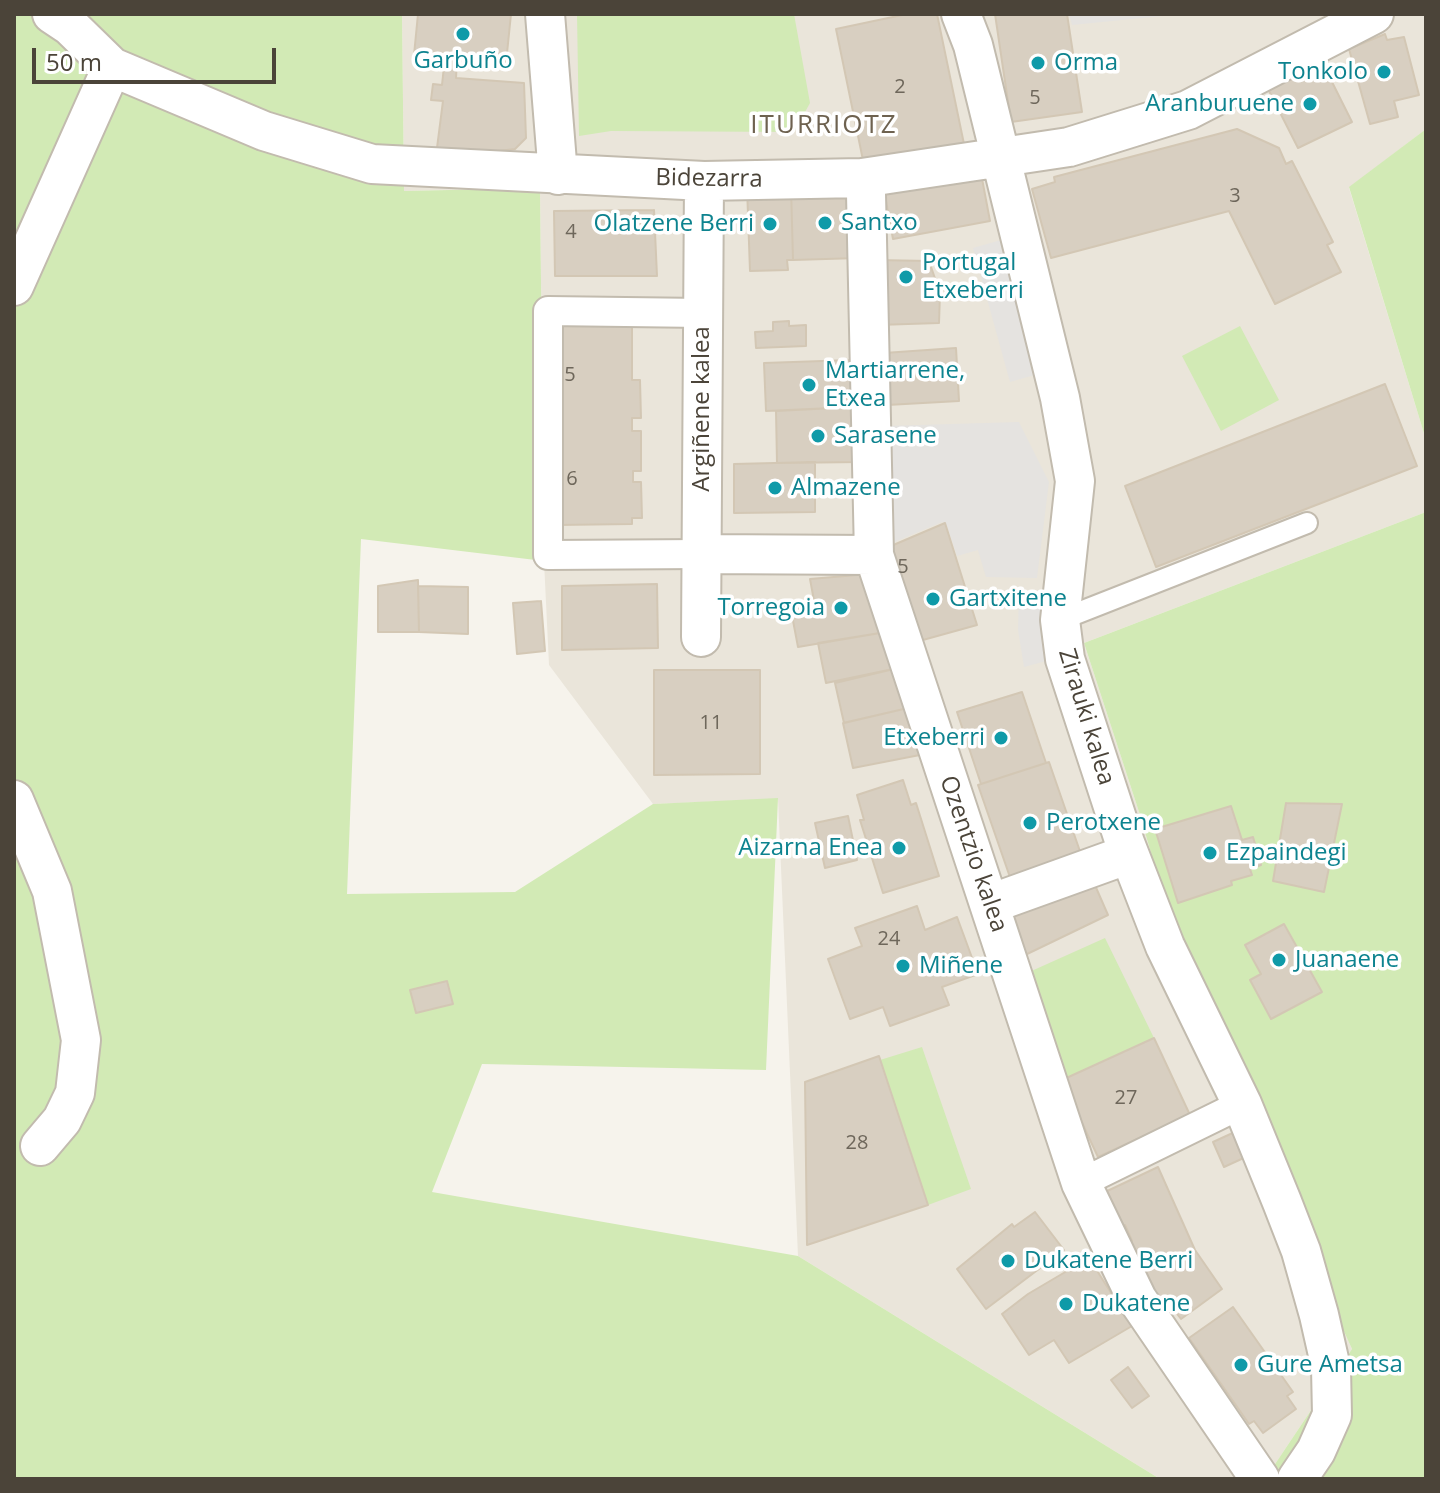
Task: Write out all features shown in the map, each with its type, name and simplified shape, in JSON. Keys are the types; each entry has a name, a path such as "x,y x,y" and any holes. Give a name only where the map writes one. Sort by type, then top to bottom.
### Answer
{"street":[{"name":"Bidezarra","path":"52,14 70,26 112,67 264,131 372,164 704,181 862,178 999,160 1069,147 1188,110 1374,14"},
{"path":"545,14 558,175"},
{"name":"Zirauki kalea","path":"961,14 973,45 1060,398 1075,481 1060,620 1065,659 1129,854 1165,946 1242,1104 1301,1251 1331,1368 1332,1415 1316,1451 1297,1479"},
{"path":"14,286 112,67"},
{"name":"Ozentzio kalea","path":"862,178 866,194 874,555 1081,1183 1137,1299 1260,1479"},
{"name":"Argiñene kalea","path":"701,637 704,181"},
{"path":"703,313 548,311 548,555 874,555"},
{"path":"14,800 52,891 81,1040 75,1093 62,1120 40,1146"},
{"path":"990,904 1129,854"},
{"path":"1081,1183 1242,1104"}],"lane":[{"path":"1060,620 1307,523"}],"shaded area":[{"path":"402,14 1426,14 1426,129 1349,188 1426,440 1426,512 1084,643 1140,815 1196,1009 1352,1349 1265,1479 1160,1479 798,1256 778,799 653,804 549,665 544,561 540,188 404,191"},
{"path":"1069,14 1173,14 1173,15 1072,25"},
{"path":"1001,240 1038,374 1010,382 973,248"},
{"path":"1019,422 1049,482 1037,578 986,577 978,550 957,556 947,526 942,522 892,543 884,426"},
{"path":"1019,590 1044,592 1041,622 1046,661 1024,667 1018,630"}],"green space":[{"path":"14,14 402,14 404,191 540,188 544,561 361,539 347,894 515,892 653,804 778,798 766,1070 482,1064 432,1192 798,1256 1160,1479 14,1479"},
{"path":"577,14 794,14 810,103 794,132 611,131 579,136"},
{"path":"1426,129 1426,440 1349,187"},
{"path":"1240,326 1279,400 1221,431 1182,356"},
{"path":"1426,512 1426,1479 1265,1479 1352,1349 1196,1009 1140,815 1084,643"},
{"path":"1105,938 1154,1038 1062,1080 1027,973"},
{"path":"922,1047 971,1189 928,1205 880,1060"}],"building":[{"name":"Garbuño","path":"418,14 511,14 506,63 414,55"},
{"path":"907,14 937,14 964,144 864,165 836,29"},
{"name":"Orma","path":"995,14 1067,14 1082,112 1011,122"},
{"name":"Tonkolo","path":"1385,34 1387,40 1404,37 1419,95 1394,101 1398,117 1370,124 1349,49"},
{"path":"445,57 457,59 456,78 524,83 526,138 515,149 481,153 437,148 443,101 431,100 433,84 442,85"},
{"name":"Aranburuene","path":"1321,60 1352,122 1298,148 1267,87"},
{"path":"1237,129 1279,148 1286,164 1292,161 1333,242 1327,245 1341,272 1275,304 1229,211 1051,258 1032,189 1055,182 1054,177"},
{"path":"980,168 990,221 893,239 883,185"},
{"name":"Santxo","path":"857,185 859,258 793,260 791,187"},
{"name":"Olatzene Berri","path":"747,187 791,187 793,260 787,260 788,270 750,271"},
{"path":"654,210 657,276 555,276 554,211"},
{"name":"Portugal Etxeberri","path":"876,260 929,261 940,293 939,323 877,325"},
{"path":"789,321 789,326 806,325 806,346 756,348 755,332 773,331 773,322"},
{"path":"632,324 632,380 640,380 641,418 632,418 632,431 641,431 641,471 633,471 633,482 641,482 642,518 632,518 632,524 556,525 554,326"},
{"path":"956,348 959,401 887,405 884,353"},
{"name":"Martiarrene, Etxea","path":"852,360 854,407 766,411 764,363"},
{"path":"1385,384 1417,466 1156,567 1125,486"},
{"name":"Sarasene","path":"854,407 861,462 777,463 776,411"},
{"name":"Almazene","path":"815,462 815,512 734,513 734,464"},
{"name":"Gartxitene","path":"945,523 977,625 912,643 884,549"},
{"name":"Torregoia","path":"869,574 886,632 798,647 791,610 815,606 810,579"},
{"path":"418,580 419,632 378,632 378,586"},
{"path":"657,584 658,648 562,650 562,586"},
{"path":"418,586 468,587 468,634 419,632"},
{"path":"541,601 545,651 517,654 513,603"},
{"path":"886,632 898,668 826,683 818,643"},
{"path":"898,668 908,708 844,723 835,683"},
{"path":"654,670 760,670 760,774 654,775"},
{"name":"Etxeberri","path":"1022,692 1046,763 981,784 957,712"},
{"path":"908,708 925,754 853,768 843,723"},
{"name":"Perotxene","path":"1049,762 1083,860 1012,883 978,785"},
{"name":"Aizarna Enea","path":"903,780 911,805 916,803 939,876 883,893 860,820 864,820 857,795"},
{"path":"1286,803 1342,804 1324,892 1273,881"},
{"name":"Ezpaindegi","path":"1231,806 1242,840 1253,837 1261,865 1250,869 1252,875 1231,881 1232,885 1178,903 1155,829"},
{"path":"848,816 857,860 825,868 815,823"},
{"path":"1094,883 1108,915 1025,955 1007,914"},
{"name":"Miñene","path":"917,906 925,930 957,917 978,974 942,987 949,1005 890,1026 883,1007 850,1019 828,959 862,946 855,928"},
{"name":"Juanaene","path":"1284,924 1322,992 1271,1019 1250,980 1261,974 1245,945"},
{"path":"447,981 453,1004 416,1013 410,990"},
{"path":"1154,1038 1190,1115 1098,1157 1062,1080"},
{"path":"879,1056 928,1205 807,1245 805,1082"},
{"path":"1237,1131 1248,1156 1224,1167 1213,1142"},
{"path":"1158,1167 1195,1250 1222,1289 1181,1319 1171,1306 1167,1309 1133,1261 1128,1243 1132,1241 1125,1225 1120,1228 1103,1193"},
{"name":"Dukatene Berri","path":"1035,1212 1064,1250 986,1309 957,1269 1012,1224 1014,1227"},
{"name":"Dukatene","path":"1089,1258 1132,1326 1069,1363 1054,1340 1029,1355 1002,1314 1028,1294"},
{"name":"Gure Ametsa","path":"1233,1307 1293,1392 1287,1396 1296,1409 1263,1433 1254,1421 1249,1424 1189,1338"},
{"path":"1128,1367 1149,1396 1132,1408 1111,1380"}],"place":[{"name":"Garbuño","path":"463,34"},
{"name":"Orma","path":"1038,63"},
{"name":"Tonkolo","path":"1384,72"},
{"name":"Aranburuene","path":"1310,104"},
{"name":"Santxo","path":"825,223"},
{"name":"Olatzene Berri","path":"770,224"},
{"name":"Portugal Etxeberri","path":"906,277"},
{"name":"Martiarrene, Etxea","path":"809,385"},
{"name":"Sarasene","path":"818,436"},
{"name":"Almazene","path":"775,488"},
{"name":"Gartxitene","path":"933,599"},
{"name":"Torregoia","path":"841,608"},
{"name":"Etxeberri","path":"1001,738"},
{"name":"Perotxene","path":"1030,823"},
{"name":"Aizarna Enea","path":"899,848"},
{"name":"Ezpaindegi","path":"1210,853"},
{"name":"Juanaene","path":"1279,960"},
{"name":"Miñene","path":"903,966"},
{"name":"Dukatene Berri","path":"1008,1261"},
{"name":"Dukatene","path":"1066,1304"},
{"name":"Gure Ametsa","path":"1241,1365"}],"district":[{"name":"ITURRIOTZ","path":"824,126"}]}
